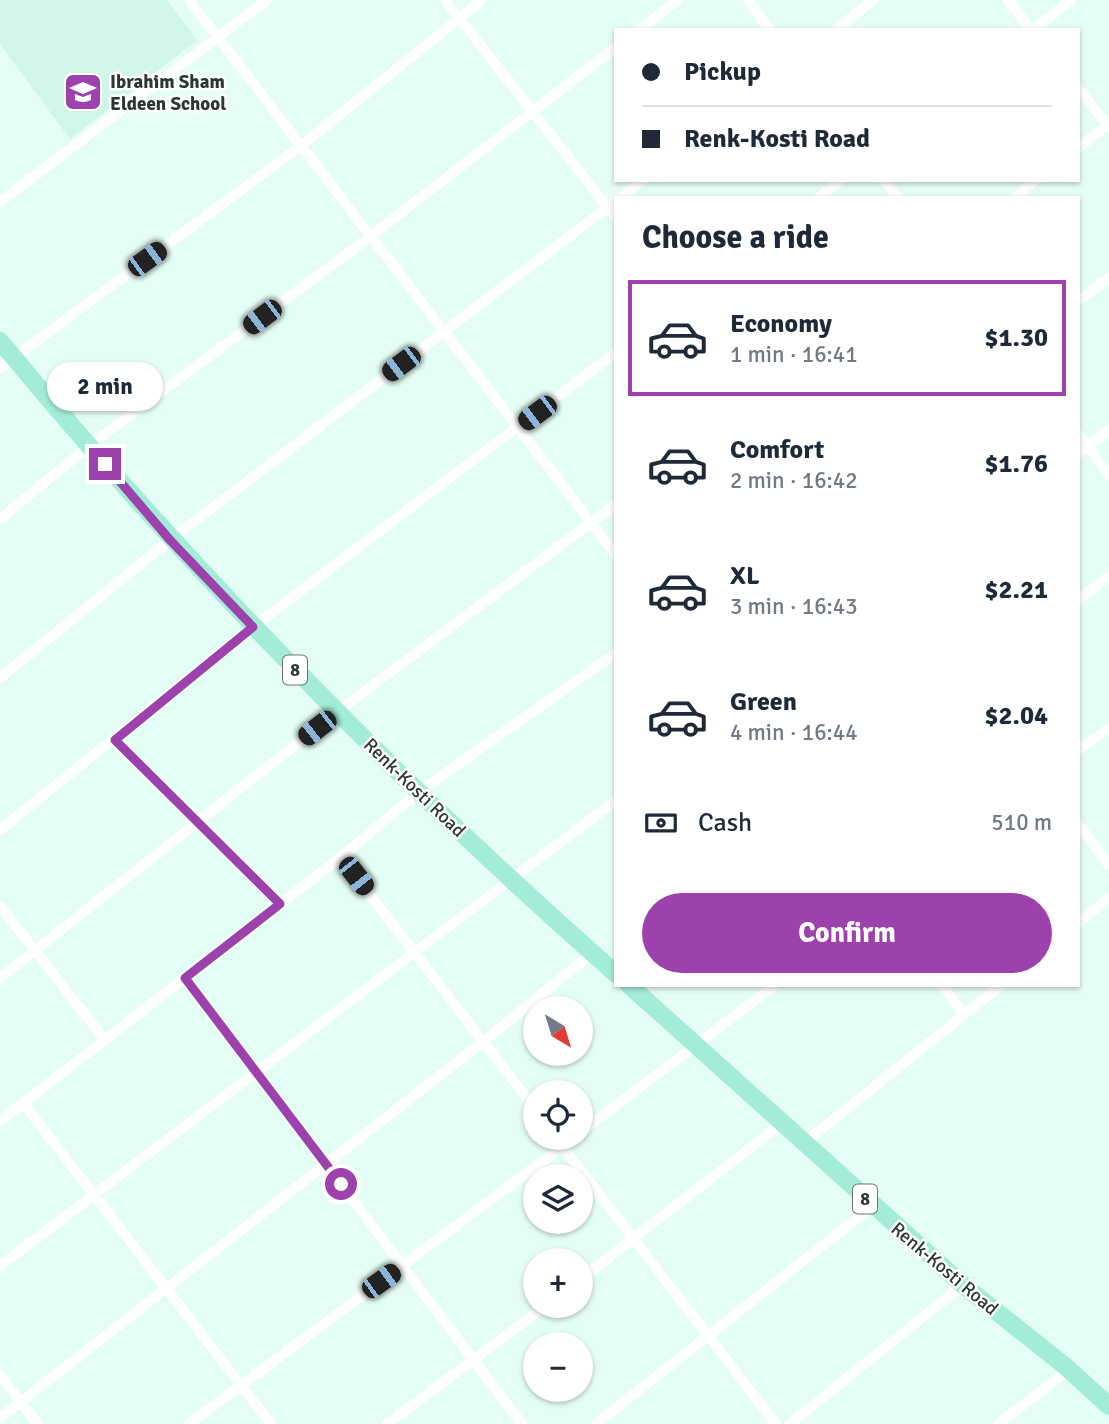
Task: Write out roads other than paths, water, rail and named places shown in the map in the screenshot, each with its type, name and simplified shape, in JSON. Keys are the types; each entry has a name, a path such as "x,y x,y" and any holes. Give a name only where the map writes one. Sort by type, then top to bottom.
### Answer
{"main road":[{"name":"Renk-Kosti Road","path":"0,341 7,362 89,446 170,540 253,627 509,878 607,961"},
{"name":"Renk-Kosti Road","path":"631,987 962,1285 1069,1370 1109,1406"}],"street":[{"path":"189,0 614,553"},
{"path":"0,202 267,0"},
{"path":"0,678 170,540 612,204 531,112 445,0"},
{"path":"7,362 302,145 482,0"},
{"path":"642,28 678,0"},
{"path":"748,0 769,28"},
{"path":"838,28 873,0"},
{"path":"1008,0 1030,28"},
{"path":"1035,28 1071,0"},
{"path":"0,519 89,446 371,236 614,49"},
{"path":"1080,90 1108,125 1080,146"},
{"path":"623,196 640,182"},
{"path":"821,196 838,182"},
{"path":"886,182 896,196"},
{"path":"1016,196 1034,182"},
{"path":"1080,300 1109,278"},
{"path":"0,831 253,627 614,354"},
{"path":"1109,430 1083,450 1109,475"},
{"path":"0,978 337,712 614,505"},
{"path":"1080,598 1109,576"},
{"path":"0,1121 341,857 420,791 614,654"},
{"path":"1080,749 1109,728"},
{"path":"115,740 280,904"},
{"path":"0,1266 509,878 614,801"},
{"path":"1080,827 1109,865"},
{"path":"341,857 523,1094"},
{"path":"1080,921 1109,898"},
{"path":"0,906 105,1040"},
{"path":"0,1418 484,1041 607,961"},
{"path":"185,978 522,1424"},
{"path":"593,1123 772,987"},
{"path":"944,987 964,1015"},
{"path":"804,1143 999,987"},
{"path":"23,1103 271,1424"},
{"path":"593,1270 781,1124"},
{"path":"189,1424 401,1266 549,1150"},
{"path":"565,1150 776,1424"},
{"path":"596,1424 873,1206"},
{"path":"790,1424 962,1285"},
{"path":"387,1424 529,1318"},
{"path":"998,1424 1069,1370"},
{"path":"0,1374 38,1424"}],"place":[{"name":"Ibrahim Sham Eldeen School","path":"83,92"}]}
